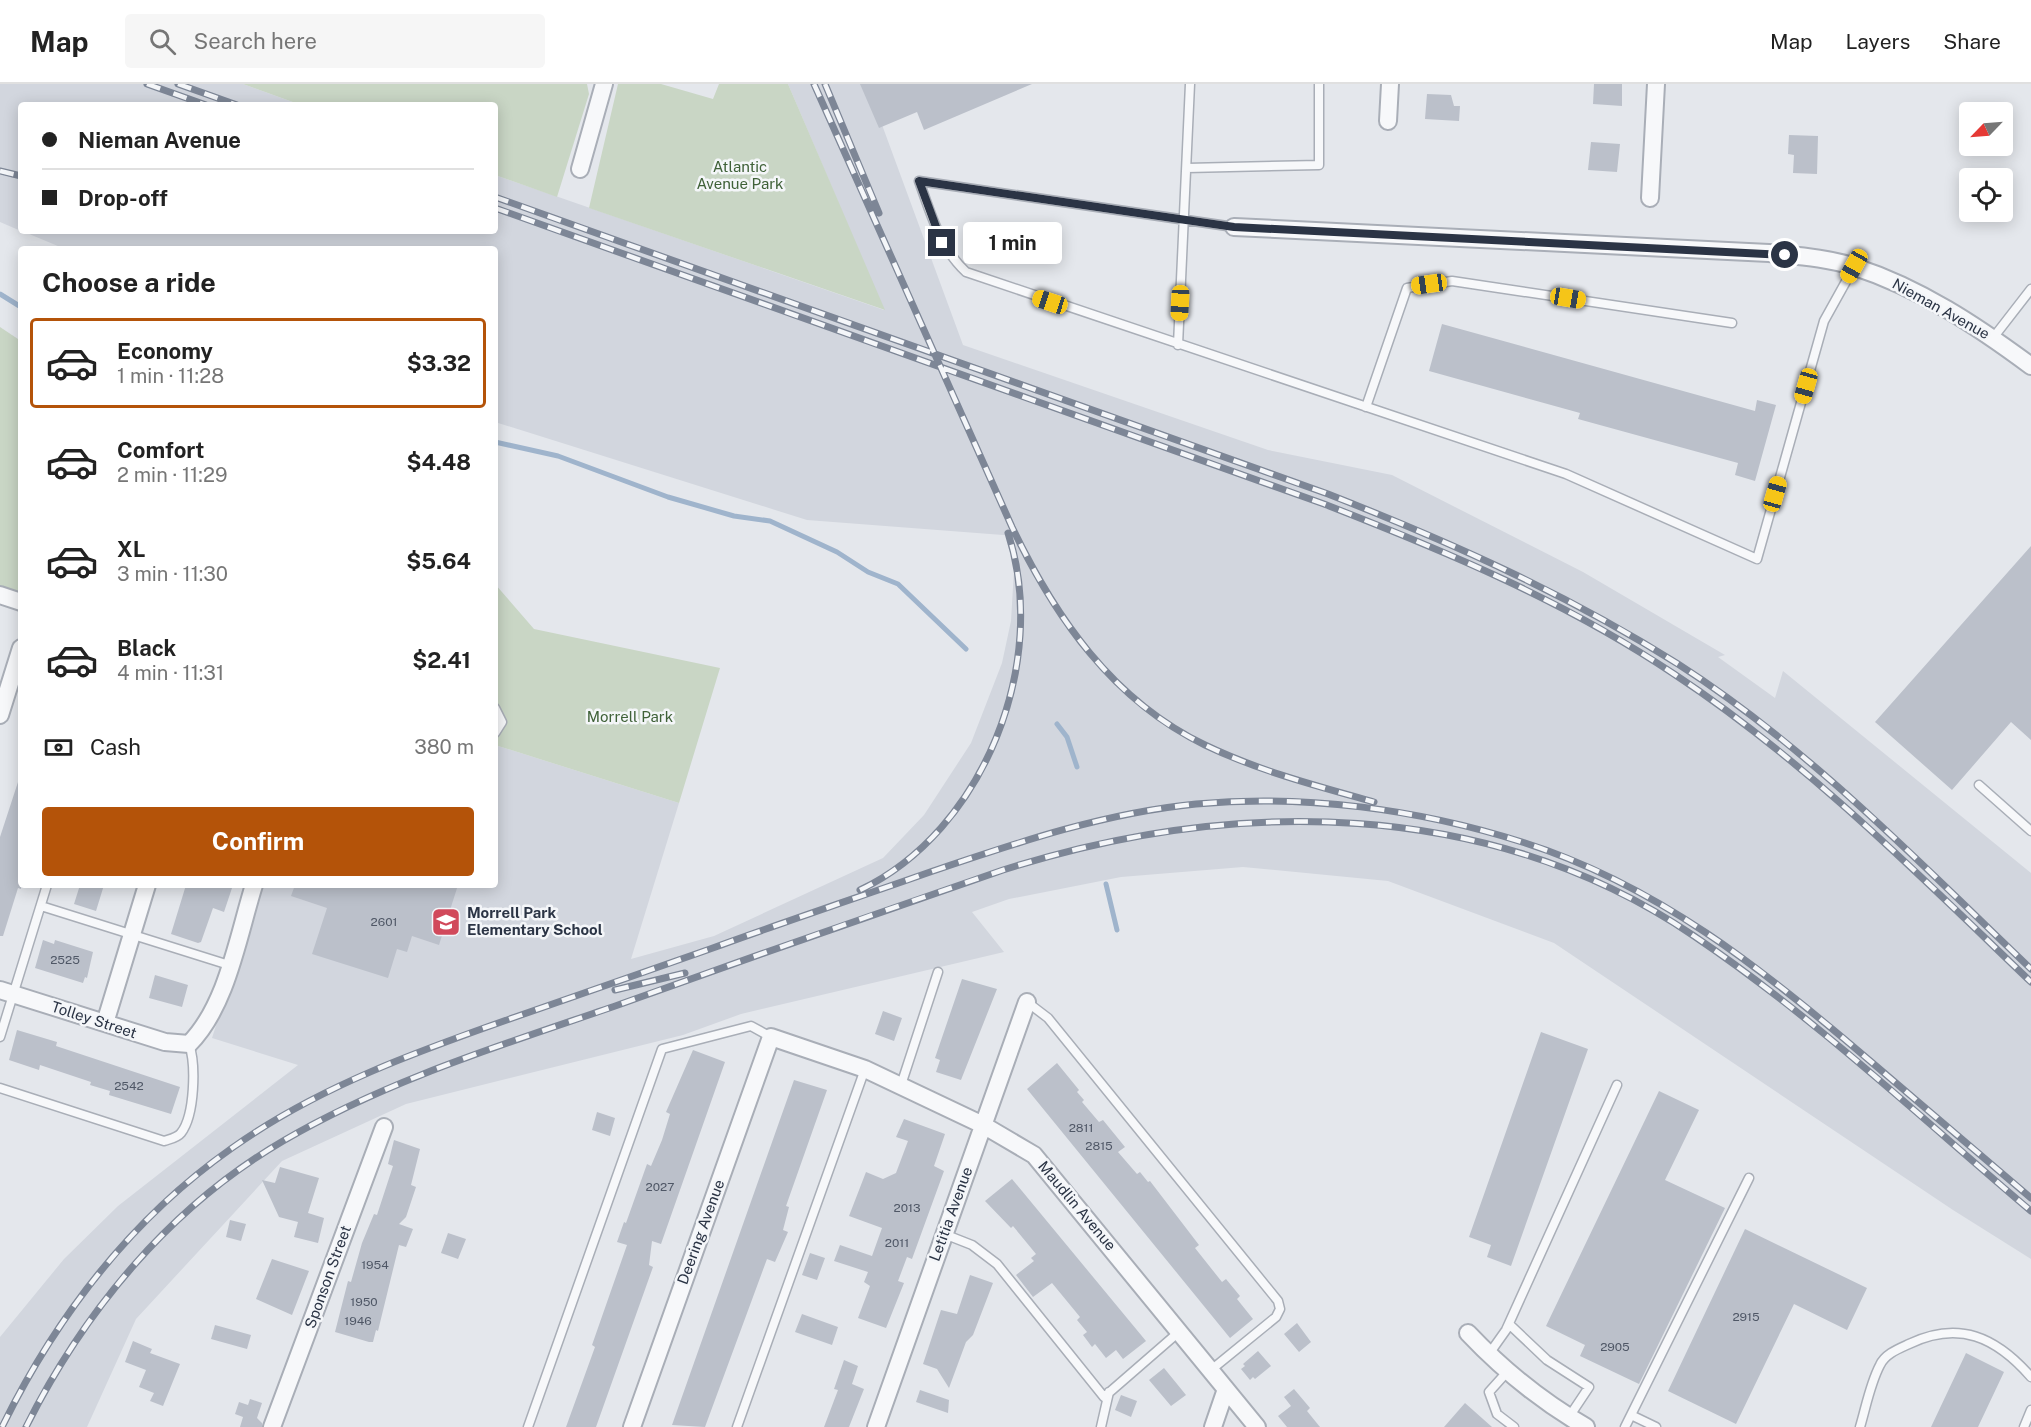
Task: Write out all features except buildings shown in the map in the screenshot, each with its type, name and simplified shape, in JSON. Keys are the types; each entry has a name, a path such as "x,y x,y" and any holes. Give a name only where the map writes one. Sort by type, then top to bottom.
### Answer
{"street":[{"path":"580,169 604,84"},
{"path":"1388,121 1390,84"},
{"path":"1650,198 1656,84"},
{"name":"Nieman Avenue","path":"1234,227 1769,253 1854,266 1906,287 1993,338 2031,366"},
{"path":"0,595 18,601"},
{"path":"0,715 18,658"},
{"path":"105,1023 146,888"},
{"path":"189,1044 208,1023 218,1004 253,888"},
{"name":"Tolley Street","path":"7,992 165,1042 189,1044"},
{"name":"Letitia Avenue","path":"876,1427 1027,1002"},
{"name":"Maudlin Avenue","path":"771,1037 865,1068 1020,1145 1047,1168 1257,1427"},
{"name":"Deering Avenue","path":"632,1427 771,1037"},
{"name":"Sponson Street","path":"272,1427 384,1127"},
{"path":"1468,1333 1507,1372 1569,1418 1586,1427"},
{"path":"1213,1427 1226,1389"}],"lane":[{"path":"1178,345 1191,84"},
{"path":"1187,168 1319,165 1319,84"},
{"path":"1234,227 919,181 942,243 954,262 966,272 1566,474 1757,559 1824,321 1854,266"},
{"path":"1366,407 1407,288 1452,281 1732,323"},
{"path":"1993,338 2031,289"},
{"path":"1979,785 2031,831"},
{"path":"0,1037 7,992 46,888"},
{"path":"41,906 229,965"},
{"path":"900,1085 938,972"},
{"path":"1027,1002 1048,1018 1278,1301 1280,1310 1276,1317 1211,1370"},
{"path":"528,1427 662,1049 751,1026 771,1037"},
{"path":"0,1088 164,1141 180,1134 184,1126 194,1080 194,1060 189,1044"},
{"path":"737,1427 865,1068"},
{"path":"1488,1354 1509,1324 1617,1085"},
{"path":"1625,1427 1749,1178"},
{"path":"944,1234 972,1245 997,1264 1104,1397 1180,1331"},
{"path":"1509,1324 1547,1360 1589,1387 1569,1418"},
{"path":"1860,1427 1880,1364 1893,1351 1925,1336 1948,1331 1969,1333 2002,1351 2031,1377"},
{"path":"1507,1372 1489,1392 1497,1414 1514,1427"},
{"path":"1101,1427 1110,1392"},
{"path":"2024,1427 2031,1410"},
{"path":"1631,1415 1656,1427"}],"shaded area":[{"path":"0,84 243,84 293,102 18,102 18,230 0,222"},
{"path":"788,84 867,84 963,345 1268,450 1392,475 1583,572 1725,655 1718,657 1775,698 1783,671 2031,873 2031,1259 1953,1210 1554,943 1388,881 1243,867 1121,877 1009,899 972,912 1004,952 741,1014 683,1035 406,1104 282,1161 136,1319 87,1427 0,1427 0,1337 64,1259 118,1206 298,1065 212,1038 260,888 498,888 498,746 679,803 631,959 714,936 883,858 924,815 971,743 1002,663 1011,621 1016,536 807,520 498,423 498,246 58,246 29,234 498,234 498,176 884,310"}],"green space":[{"path":"243,84 587,84 589,94 557,197 498,176 498,102 293,102"},
{"name":"Atlantic Avenue Park","path":"618,84 661,84 713,99 719,84 788,84 885,310 589,208"},
{"path":"0,327 18,339 18,596 0,590"},
{"name":"Morrell Park","path":"498,587 534,629 720,668 679,803 498,746"}],"waterway":[{"path":"0,294 18,305"},
{"path":"498,443 558,456 668,497 734,516 770,521 837,552 868,572 898,584 966,649"},
{"path":"1057,724 1067,737 1077,767"},
{"path":"1106,884 1117,930"}],"railway":[{"path":"147,84 198,102"},
{"path":"178,84 229,102"},
{"path":"814,84 1012,527 1047,593 1067,624 1114,680 1142,705 1172,726 1205,745 1267,770 1374,802"},
{"path":"825,84 879,213"},
{"path":"0,171 18,175"},
{"path":"498,198 1328,494 1463,550 1551,592 1678,664 1773,732 1862,808 2031,969"},
{"path":"498,209 1324,504 1504,579 1633,648 1723,708 1770,744 1860,820 2031,982"},
{"path":"860,890 904,863 941,827 972,785 996,738 1012,687 1020,635 1019,583 1008,533"},
{"path":"2,1427 23,1386 72,1309 129,1238 195,1176 232,1148 300,1106 372,1071 446,1042 933,871 1062,830 1128,814 1196,804 1278,801 1361,807 1402,813 1483,830 1522,842 1618,881 1706,933 1789,994 2031,1198"},
{"path":"26,1427 49,1384 103,1303 167,1230 203,1197 242,1167 323,1119 405,1081 490,1049 1003,870 1090,846 1179,830 1268,822 1357,824 1446,835 1532,857 1615,890 1694,936 1782,1000 2031,1211"},
{"path":"615,990 685,973"}],"place":[{"name":"Morrell Park Elementary School","path":"446,922"}],"route":[{"path":"942,243 919,181 1234,227 1785,255"}]}
